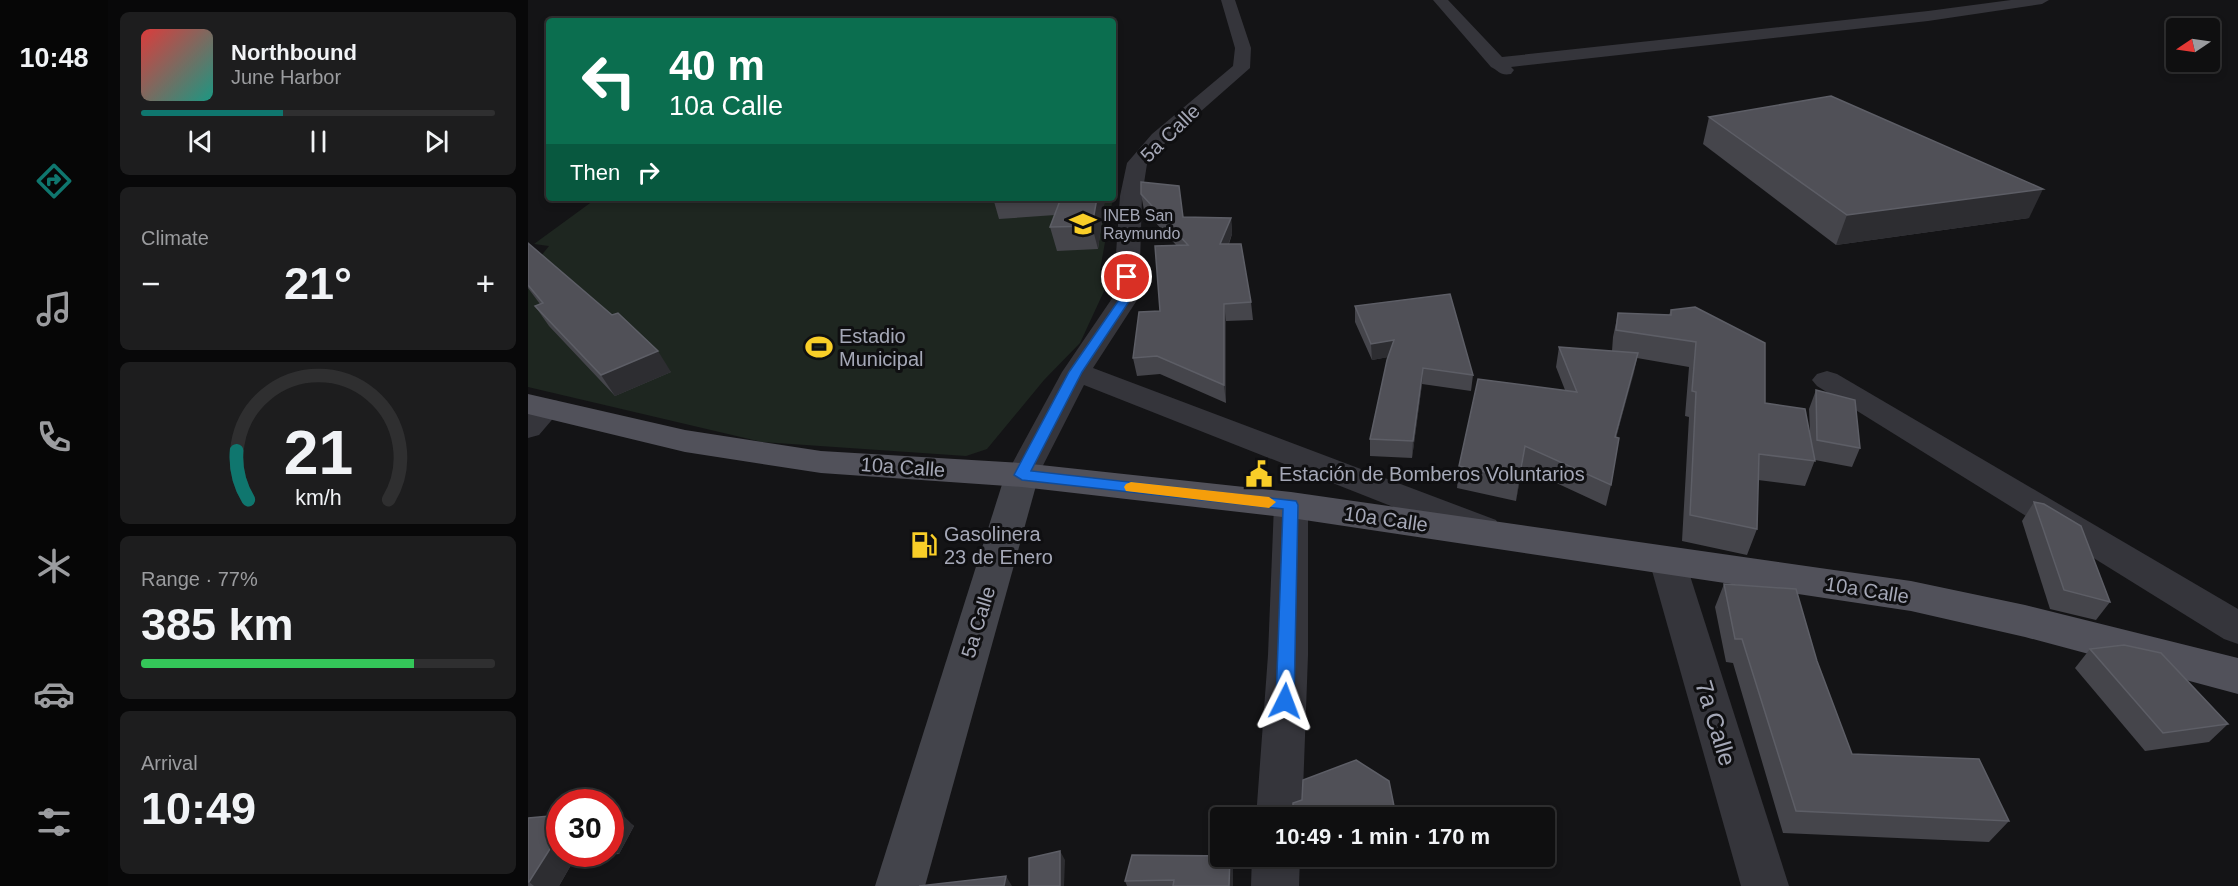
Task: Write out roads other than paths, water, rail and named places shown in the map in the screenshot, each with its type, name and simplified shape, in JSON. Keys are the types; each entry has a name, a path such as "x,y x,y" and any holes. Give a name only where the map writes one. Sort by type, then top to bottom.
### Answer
{"main road":[{"name":"10a Calle","path":"534,413 685,441 821,462 1022,475 1291,505 1911,597 2025,621 2238,676"}],"street":[{"name":"5a Calle","path":"900,886 1022,475 1076,372 1126,297 1131,196 1137,163 1159,138 1240,68 1243,48 1228,0"},
{"path":"1440,0 1501,66 1928,16 2042,0"},
{"path":"1076,372 1496,534"},
{"path":"1827,380 2238,628"},
{"path":"1280,807 1288,655 1291,505"},
{"name":"7a Calle","path":"1667,560 1765,886"},
{"path":"1275,886 1276,867"}],"place":[{"name":"INEB San Raymundo","path":"1083,224"},
{"name":"Estadio Municipal","path":"819,347"},
{"name":"Estación de Bomberos Voluntarios","path":"1259,474"},
{"name":"Gasolinera 23 de Enero","path":"924,545"}]}
